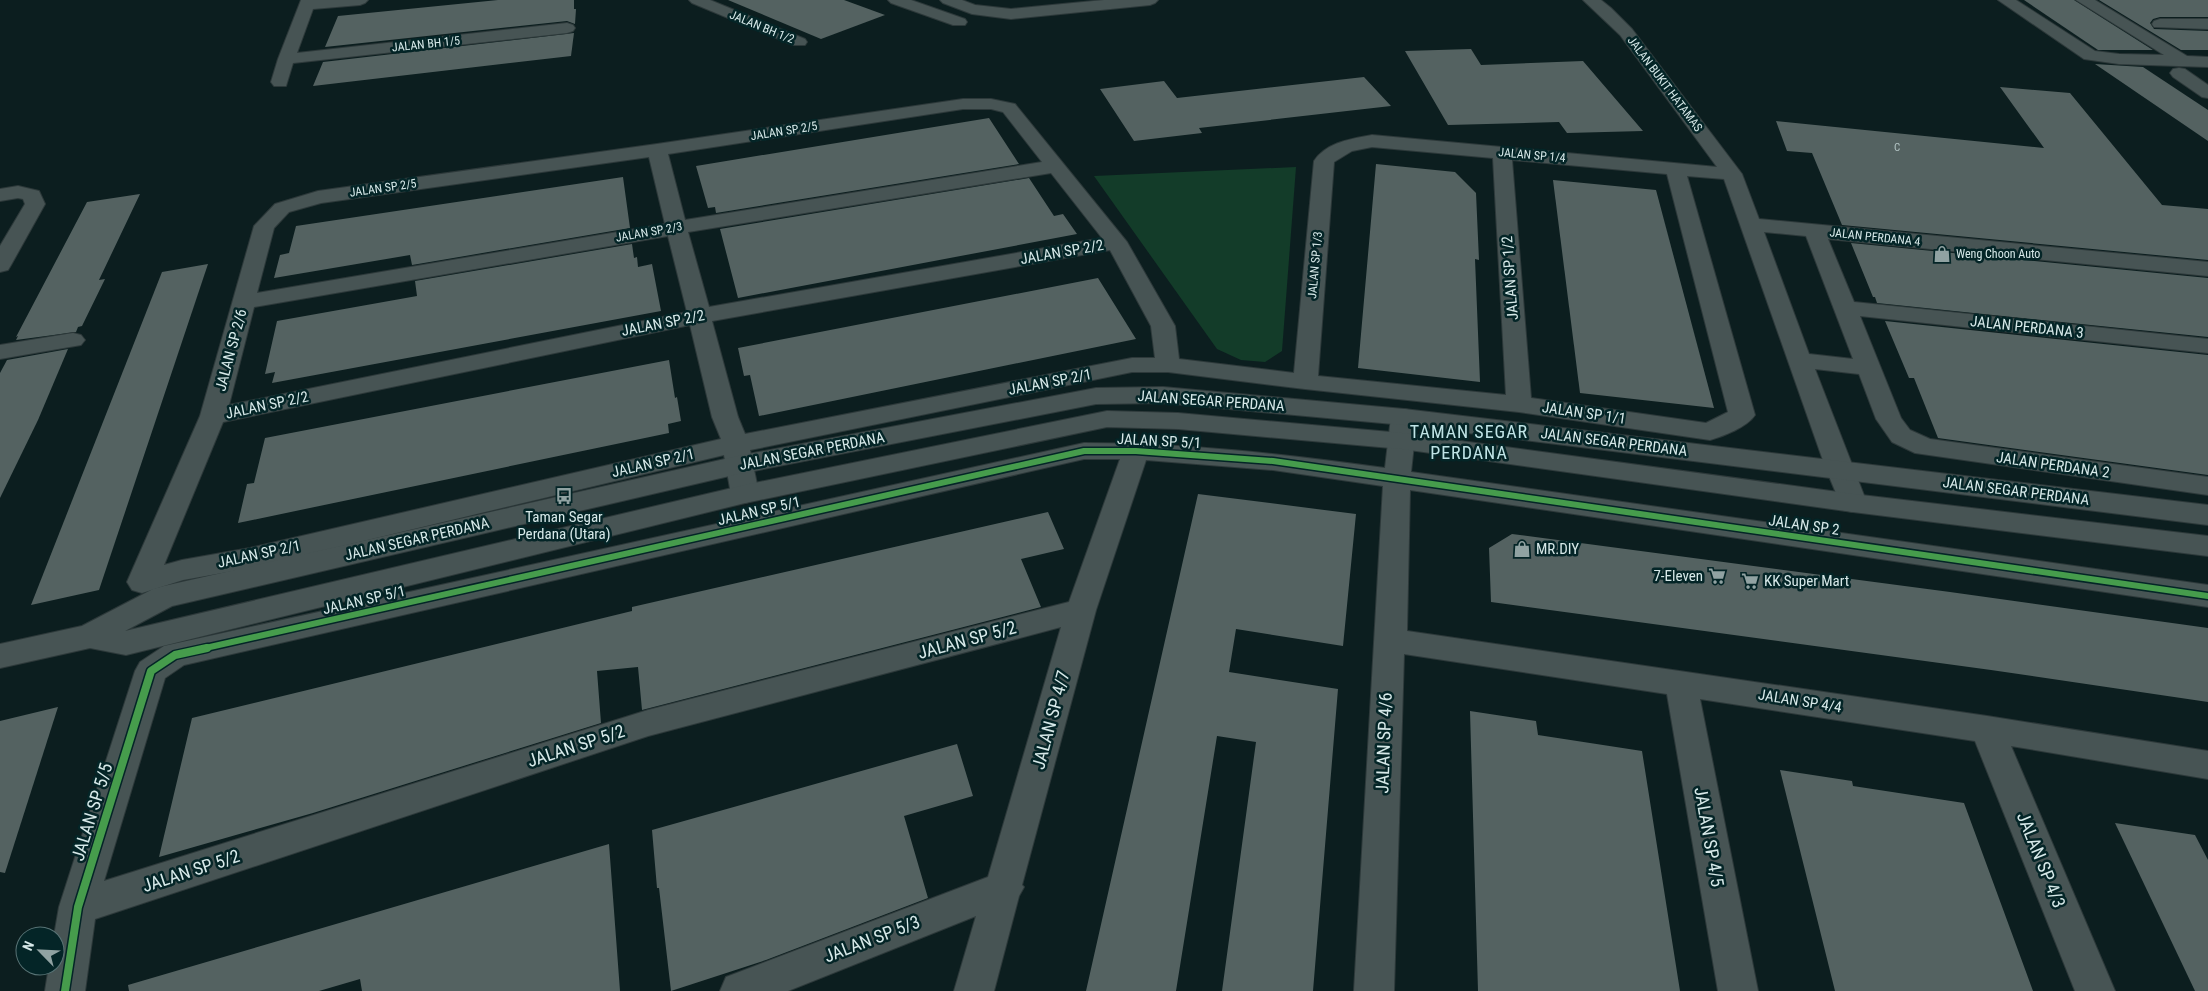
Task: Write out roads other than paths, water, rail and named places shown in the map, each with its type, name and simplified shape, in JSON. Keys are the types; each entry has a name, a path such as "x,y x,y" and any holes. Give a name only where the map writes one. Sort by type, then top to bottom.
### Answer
{"street":[{"path":"280,82 286,59 308,3 360,0"},
{"name":"JALAN BH 1/2","path":"697,0 799,42"},
{"path":"896,0 958,22"},
{"path":"948,0 972,9 1011,14 1150,0"},
{"name":"JALAN BUKIT HATAMAS","path":"1591,0 1606,11 1626,32 1732,174"},
{"path":"2006,0 2090,55 2180,66 2208,62"},
{"path":"2084,0 2180,66 2208,93"},
{"path":"2144,14 2208,53"},
{"path":"2160,24 2208,24"},
{"name":"JALAN BH 1/5","path":"286,59 567,28"},
{"name":"JALAN SP 2/5","path":"264,226 282,208 318,197 657,150 962,104 991,104 1009,108 1116,242 1163,326 1168,365"},
{"name":"JALAN SP 1/4","path":"1332,152 1346,145 1372,141 1732,174"},
{"path":"657,150 725,417 737,455 745,494"},
{"name":"JALAN SP 1/3","path":"1305,382 1324,162 1332,152"},
{"name":"JALAN SP 1/2","path":"1502,153 1519,404"},
{"name":"JALAN SP 2/3","path":"244,302 1056,166"},
{"name":"JALAN SP 1/1","path":"1168,365 1305,382 1519,404 1710,432 1742,415 1675,168"},
{"path":"1732,174 1853,503"},
{"path":"0,195 18,192 32,195 35,204 0,265"},
{"name":"JALAN PERDANA 4","path":"1752,225 2208,269"},
{"name":"JALAN SP 2/6","path":"142,582 213,416 264,226"},
{"path":"1800,360 1869,368 1814,231"},
{"name":"JALAN SP 2/2","path":"213,416 699,316 1116,242"},
{"name":"JALAN PERDANA 3","path":"1846,308 2208,346"},
{"path":"0,352 73,340"},
{"name":"JALAN SP 2/1","path":"142,582 182,570 250,558 737,455 1132,366 1168,365"},
{"name":"JALAN PERDANA 2","path":"1869,368 1889,419 1901,436 1924,447 2208,486"},
{"name":"JALAN SEGAR PERDANA","path":"0,656 90,636 164,597 737,455 1096,396 1163,394 1403,429 1853,503 2208,546"},
{"name":"JALAN SEGAR PERDANA","path":"90,636 126,643 745,494 1107,419 1403,429 1839,469 2208,515"},
{"name":"JALAN SP 4/6","path":"1374,991 1388,653 1397,487 1403,429"},
{"name":"JALAN SP 5/1","path":"175,656 1084,451 1136,451 1273,461 1354,472 1397,487"},
{"name":"JALAN SP 4/7","path":"974,991 1005,887 1081,610 1136,451"},
{"name":"JALAN SP 2","path":"1397,487 2208,596"},
{"name":"JALAN SP 5/2","path":"78,907 648,723 1081,610"},
{"name":"JALAN SP 4/4","path":"1390,640 1987,729 2208,765"},
{"name":"JALAN SP 5/5","path":"65,991 78,907 151,671 175,656"},
{"name":"JALAN SP 4/5","path":"1681,683 1738,991"},
{"name":"JALAN SP 4/3","path":"1987,729 2095,991"},
{"name":"JALAN SP 5/3","path":"740,991 1005,887"}],"place":[{"name":"Weng Choon Auto","path":"1942,254"},
{"name":"Taman Segar Perdana (Utara)","path":"564,496"},
{"name":"MR.DIY","path":"1522,549"},
{"name":"7-Eleven","path":"1717,576"},
{"name":"KK Super Mart","path":"1750,581"}],"district":[{"name":"TAMAN SEGAR PERDANA","path":"1469,442"}]}
